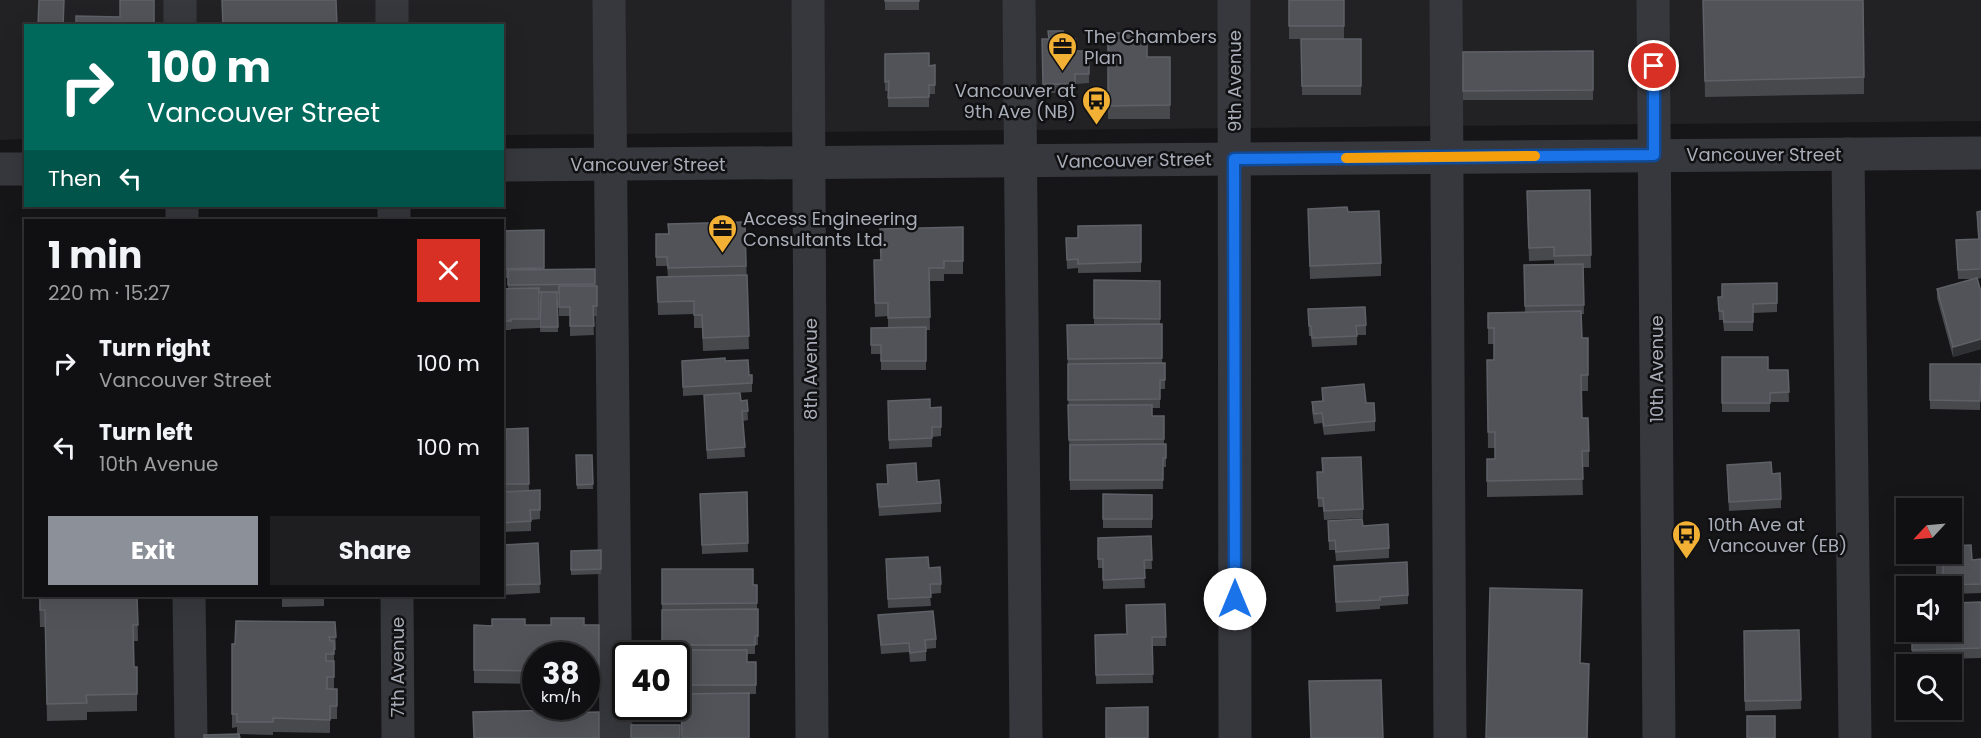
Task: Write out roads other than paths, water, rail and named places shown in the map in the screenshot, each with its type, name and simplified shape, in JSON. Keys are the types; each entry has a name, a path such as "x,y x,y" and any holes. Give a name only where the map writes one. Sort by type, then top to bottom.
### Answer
{"street":[{"path":"180,0 180,24"},
{"path":"392,0 392,24"},
{"path":"609,0 615,738"},
{"name":"8th Avenue","path":"808,0 812,738"},
{"path":"1019,0 1026,738"},
{"name":"9th Avenue","path":"1234,0 1236,738"},
{"path":"1446,0 1450,738"},
{"name":"10th Avenue","path":"1653,0 1659,738"},
{"name":"Vancouver Street","path":"504,165 1981,153"},
{"path":"1848,154 1856,738"},
{"path":"0,169 24,169"},
{"path":"189,597 191,738"},
{"name":"7th Avenue","path":"397,597 398,738"}],"place":[{"name":"The Chambers Plan","path":"1063,72"},
{"name":"Vancouver at 9th Ave (NB)","path":"1097,126"},
{"name":"Access Engineering Consultants Ltd.","path":"722,254"},
{"name":"10th Ave at Vancouver (EB)","path":"1687,560"}]}
